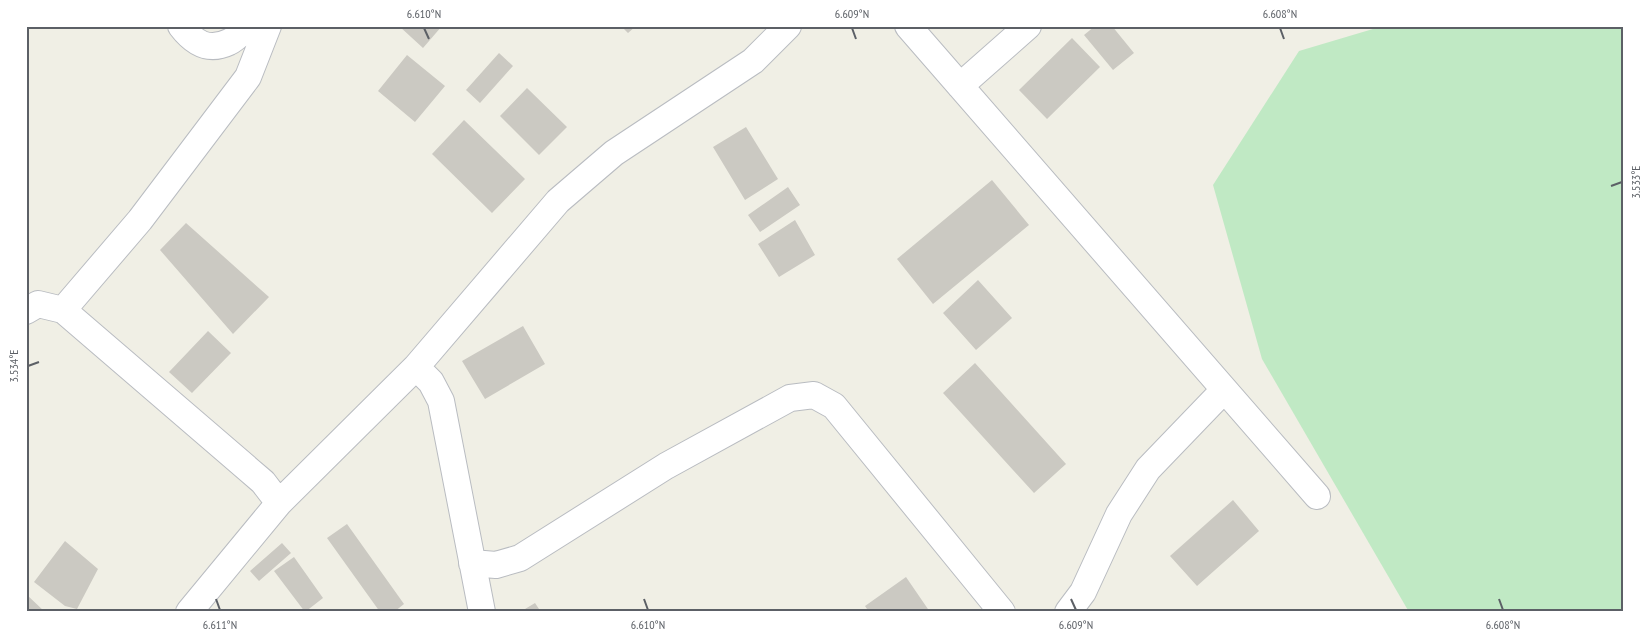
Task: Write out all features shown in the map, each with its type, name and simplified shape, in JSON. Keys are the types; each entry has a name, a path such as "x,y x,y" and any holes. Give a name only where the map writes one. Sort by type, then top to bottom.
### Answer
{"street":[{"path":"181,26 189,37 199,44 214,46 230,42 248,26"},
{"path":"63,310 140,220 248,78 268,26"},
{"path":"189,612 279,503 416,367 558,201 614,153 753,61 788,26"},
{"path":"908,26 1316,496"},
{"path":"960,86 1028,26"},
{"path":"26,311 38,304 63,310 249,470 262,482 279,503"},
{"path":"416,367 431,382 441,401 482,612"},
{"path":"1068,612 1083,592 1118,514 1148,469 1224,390"},
{"path":"472,563 496,565 520,558 666,466 790,398 814,396 834,406 1002,612"}],"green space":[{"path":"1383,26 1624,26 1624,612 1409,612 1262,359 1213,185 1299,51"}],"building":[{"path":"399,26 442,26 423,48"},
{"path":"621,26 636,26 628,33"},
{"path":"1095,26 1112,26 1134,53 1113,70 1084,35"},
{"path":"1072,38 1100,67 1047,119 1019,90"},
{"path":"499,53 513,66 480,103 466,90"},
{"path":"407,55 445,86 415,122 378,91"},
{"path":"527,88 567,127 539,155 500,116"},
{"path":"464,120 525,179 492,213 432,154"},
{"path":"746,127 778,179 745,200 713,147"},
{"path":"992,180 1029,225 933,304 897,259"},
{"path":"788,187 800,205 760,232 748,215"},
{"path":"795,220 815,255 779,277 758,244"},
{"path":"186,223 269,297 233,334 160,250"},
{"path":"978,280 1012,318 976,350 943,313"},
{"path":"523,326 545,364 485,399 462,361"},
{"path":"208,331 231,353 192,393 169,372"},
{"path":"975,363 1066,464 1034,493 943,393"},
{"path":"1233,500 1259,531 1197,586 1170,556"},
{"path":"347,524 404,604 394,612 380,612 327,538"},
{"path":"65,541 98,569 77,609 65,606 34,582"},
{"path":"282,543 291,553 259,581 250,571"},
{"path":"294,557 323,598 305,612 274,571"},
{"path":"906,577 930,612 869,612 865,606"},
{"path":"26,594 45,612 26,612"},
{"path":"535,603 541,612 520,612"}]}
